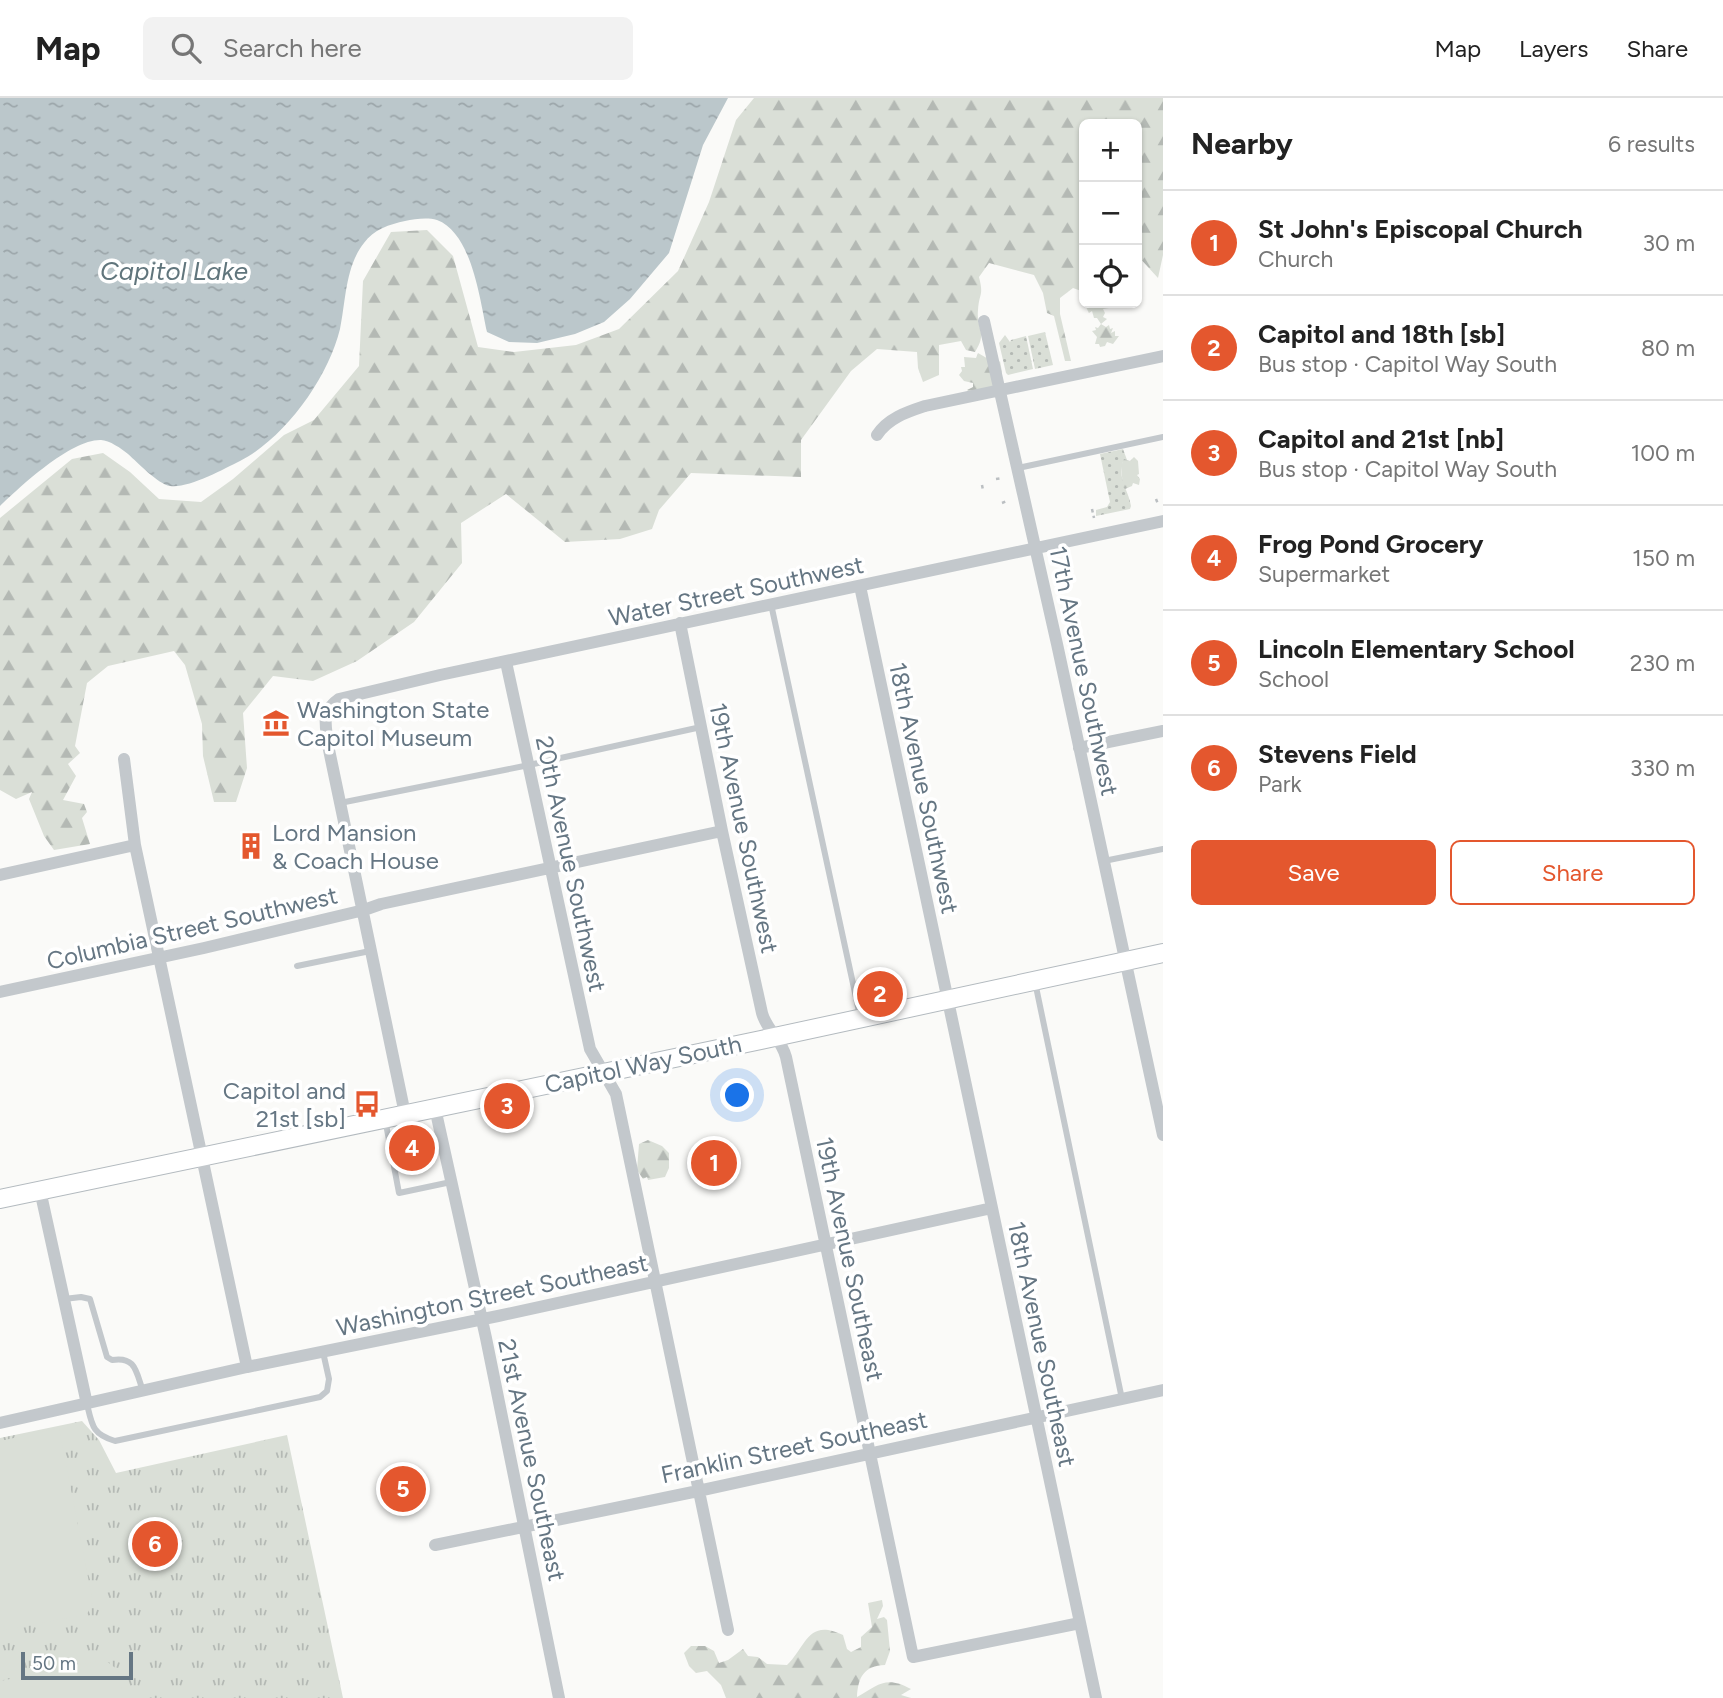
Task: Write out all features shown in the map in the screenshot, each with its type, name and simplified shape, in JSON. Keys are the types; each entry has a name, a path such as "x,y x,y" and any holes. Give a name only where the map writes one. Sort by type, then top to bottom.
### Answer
{"main road":[{"name":"Capitol Way South","path":"0,1199 1163,953"}],"street":[{"name":"17th Avenue Southwest","path":"984,321 1163,1135"},
{"path":"877,435 891,420 921,407 1163,356"},
{"name":"Water Street Southwest","path":"340,803 325,715 329,706 339,699 680,623 1163,521"},
{"name":"18th Avenue Southwest","path":"860,586 949,998"},
{"name":"19th Avenue Southwest","path":"680,623 764,1020 778,1036"},
{"name":"20th Avenue Southwest","path":"506,662 590,1049 616,1094 728,1630"},
{"path":"1079,748 1163,731"},
{"path":"124,759 135,845 247,1367"},
{"path":"340,803 405,1114"},
{"name":"Columbia Street Southwest","path":"0,992 159,958 380,904 722,831"},
{"path":"0,875 135,845"},
{"name":"18th Avenue Southeast","path":"949,998 1096,1698"},
{"name":"19th Avenue Southeast","path":"778,1036 786,1057 913,1657 1080,1623"},
{"name":"21st Avenue Southeast","path":"435,1108 525,1524 559,1698"},
{"path":"40,1190 87,1404"},
{"name":"Washington Street Southeast","path":"0,1423 247,1367 992,1208"},
{"name":"Franklin Street Southeast","path":"435,1545 1163,1390"}],"lane":[{"path":"1018,468 1163,437"},
{"path":"771,604 860,1019"},
{"path":"340,803 701,727"},
{"path":"1104,862 1163,849"},
{"path":"297,966 372,950"},
{"path":"1034,980 1122,1399"},
{"path":"385,1119 399,1193 451,1182"},
{"path":"64,1300 82,1297 90,1299 107,1357 111,1360 124,1358 130,1362 143,1391"},
{"path":"87,1404 93,1428 102,1436 115,1441 320,1397 327,1391 329,1380 323,1352"}],"path":[{"path":"996,479 1002,478"},
{"path":"1002,503 1007,502"},
{"path":"1092,509 1094,518"}],"green space":[{"path":"754,98 1163,98 1163,255 1158,278 1142,260 1142,119 1079,119 1079,290 1073,288 1060,298 1060,314 1071,361 1065,361 1054,316 1047,313 1043,293 1034,275 989,263 979,277 981,291 978,317 981,339 975,352 966,350 961,341 939,345 939,375 923,382 918,368 917,352 877,349 851,371 801,440 801,477 691,473 659,510 652,529 620,539 565,542 506,494 461,523 462,563 414,622 357,661 313,681 273,676 243,713 247,768 236,802 214,802 203,756 202,724 185,665 174,651 108,666 87,683 75,746 80,753 68,764 76,776 63,800 84,804 87,812 82,818 90,844 54,850 44,836 29,799 32,792 16,799 0,790 0,518 72,459 103,453 130,472 159,499 201,502 233,479 284,435 314,420 359,366 363,281 391,232 427,230 453,256 478,347 514,352 576,345 619,329 678,271 709,202 736,120"},
{"path":"1086,308 1109,308 1103,309 1103,317 1107,319 1101,324 1094,318 1092,311 1089,313"},
{"path":"1101,324 1106,327 1109,325 1110,329 1113,328 1111,333 1115,331 1115,336 1119,336 1113,344 1107,342 1100,347 1095,344 1097,337 1092,331"},
{"path":"1045,332 1053,365 1035,369 1028,336"},
{"path":"1005,335 1010,342 1026,336 1033,369 1008,375 1006,373 999,343"},
{"path":"978,353 997,364 1000,361 1002,372 996,388 972,394 967,390 973,387 973,383 964,381 959,375 961,367 965,367 964,357 976,358"},
{"path":"1123,449 1127,460 1123,462 1121,474 1130,500 1130,509 1096,516 1096,510 1107,507 1110,502 1100,454"},
{"path":"1134,457 1138,461 1139,485 1133,483 1125,489 1121,466 1124,459 1130,461"},
{"path":"648,1140 662,1146 669,1153 669,1168 665,1177 643,1179 637,1170 639,1144"},
{"path":"82,1421 99,1440 116,1473 287,1435 343,1698 0,1698 0,1438"},
{"path":"59,1428 93,1603 87,1614 0,1631 0,1441"},
{"path":"882,1600 883,1606 877,1619 884,1617 887,1620 890,1651 885,1665 867,1670 861,1678 857,1697 888,1682 911,1689 901,1695 911,1698 726,1698 721,1685 707,1671 696,1673 689,1666 684,1653 691,1646 705,1646 714,1651 719,1663 743,1649 748,1656 758,1657 767,1664 787,1665 809,1636 822,1630 843,1635 847,1649 851,1652 861,1647 861,1637 872,1627 868,1603"},
{"path":"105,1660 118,1670 123,1698 0,1698 0,1681"}],"water":[{"name":"Capitol Lake","path":"0,98 728,98 703,145 669,253 630,299 604,322 575,334 537,343 509,342 487,332 472,269 459,238 449,227 437,220 413,220 394,224 372,234 358,252 347,284 340,329 326,367 302,405 273,438 257,451 205,478 170,486 154,477 115,445 104,440 89,442 61,455 0,506"}],"place":[{"name":"Washington State Capitol Museum","path":"276,723"},
{"name":"Lord Mansion & Coach House","path":"251,846"},
{"name":"Capitol and 18th [sb]","path":"880,994"},
{"name":"Capitol and 21st [sb]","path":"367,1104"},
{"name":"Capitol and 21st [nb]","path":"507,1106"},
{"name":"Frog Pond Grocery","path":"412,1148"},
{"name":"St John's Episcopal Church","path":"714,1163"},
{"name":"Lincoln Elementary School","path":"403,1489"},
{"name":"Stevens Field","path":"155,1544"}]}
